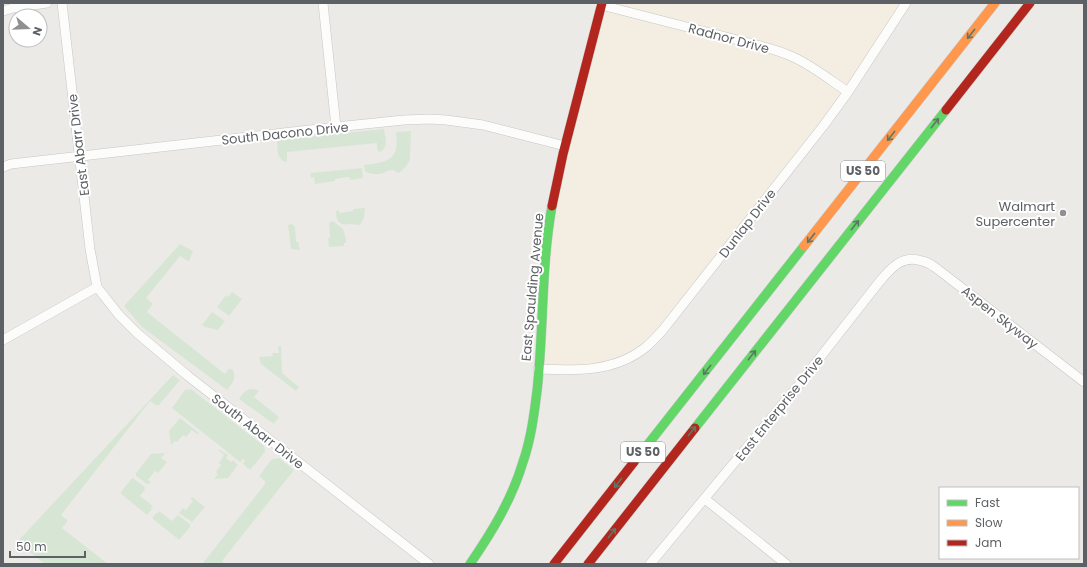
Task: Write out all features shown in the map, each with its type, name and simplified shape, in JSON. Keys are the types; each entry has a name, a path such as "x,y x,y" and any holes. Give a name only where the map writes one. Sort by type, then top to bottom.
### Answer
{"main road":[{"name":"US 50","path":"554,564 995,3"},
{"name":"US 50","path":"588,564 1030,3"},
{"name":"East Spaulding Avenue","path":"470,564 486,541 504,509 514,486 527,447 535,403 549,224 557,177 602,4"}],"street":[{"path":"3,11 47,3"},
{"name":"East Abarr Drive","path":"62,3 90,249 98,287"},
{"path":"323,3 336,127"},
{"name":"Dunlap Drive","path":"538,369 568,371 613,365 646,347 667,325 824,125 883,40 906,3"},
{"name":"Radnor Drive","path":"602,4 786,54 804,62 848,92"},
{"name":"South Dacono Drive","path":"3,167 11,164 336,127 404,120 430,119 482,126 565,146"},
{"name":"Aspen Skyway","path":"913,259 922,260 936,268 1084,382"},
{"name":"East Enterprise Drive","path":"650,564 793,392 889,271 897,263 904,260 913,259"},
{"path":"3,340 98,287"},
{"name":"South Abarr Drive","path":"98,287 119,315 142,337 188,376 429,564"},
{"path":"705,499 786,564"}],"shaded area":[{"path":"602,3 906,3 848,92 662,331 613,365 538,369 547,241"}],"green space":[{"path":"384,129 386,138 385,147 380,152 377,150 377,143 287,152 286,162 281,159 278,153 277,140"},
{"path":"411,131 410,159 404,169 398,173 393,170 377,174 365,172 364,165 386,161 394,154 397,141 396,132"},
{"path":"362,168 363,178 350,180 349,177 315,184 314,177 311,178 310,173"},
{"path":"365,208 364,218 360,225 343,224 339,222 337,218 336,211 339,210 339,213 353,211 353,209"},
{"path":"333,221 343,229 346,242 344,243 344,246 329,247 329,223"},
{"path":"292,224 295,227 296,242 298,242 300,250 291,249 288,225"},
{"path":"180,244 193,251 189,261 180,256 146,298 152,303 147,312 225,374 229,369 232,369 234,380 227,390 142,327 124,306"},
{"path":"232,292 242,299 229,316 217,307 226,295 228,297"},
{"path":"212,312 225,321 218,330 202,325"},
{"path":"281,346 282,373 299,387 296,391 261,364 259,357 273,356 272,353 279,353 278,347"},
{"path":"173,375 180,380 159,405 156,405 150,401 61,515 67,520 62,528 108,564 45,564 17,542"},
{"path":"191,389 264,446 265,452 250,470 243,464 245,460 243,459 240,462 172,408 185,390"},
{"path":"250,389 258,390 259,391 254,397 279,417 274,424 239,399 244,392"},
{"path":"180,418 199,433 198,435 192,430 186,437 183,435 177,442 175,441 171,445 169,431"},
{"path":"218,450 228,455 226,458 232,462 233,460 238,465 228,478 214,479 218,474 216,472 221,465 219,463 224,455"},
{"path":"151,454 165,454 161,458 167,462 158,473 155,471 148,480 151,482 149,484 136,476 136,473"},
{"path":"279,458 294,470 222,561 224,564 204,564 203,563 265,484 265,481 259,476 272,459"},
{"path":"132,478 145,487 145,490 140,496 153,506 148,514 121,494"},
{"path":"192,497 205,507 192,522 179,513 183,508 186,510 193,501 190,498"},
{"path":"159,511 172,521 178,515 190,524 190,527 180,539 153,519"}],"traffic: fast":[{"path":"695,428 946,110"},
{"path":"470,564 494,527 507,502 518,476 528,445 537,391 541,345 544,275 548,229 552,206"},
{"path":"634,462 804,246"}],"traffic: slow":[{"path":"804,246 995,3"}],"traffic: jam":[{"path":"552,206 563,154 602,3"},
{"path":"946,110 1030,3"},
{"path":"588,564 695,428"},
{"path":"554,564 634,462"}],"place":[{"name":"Walmart Supercenter","path":"1063,213"}]}
